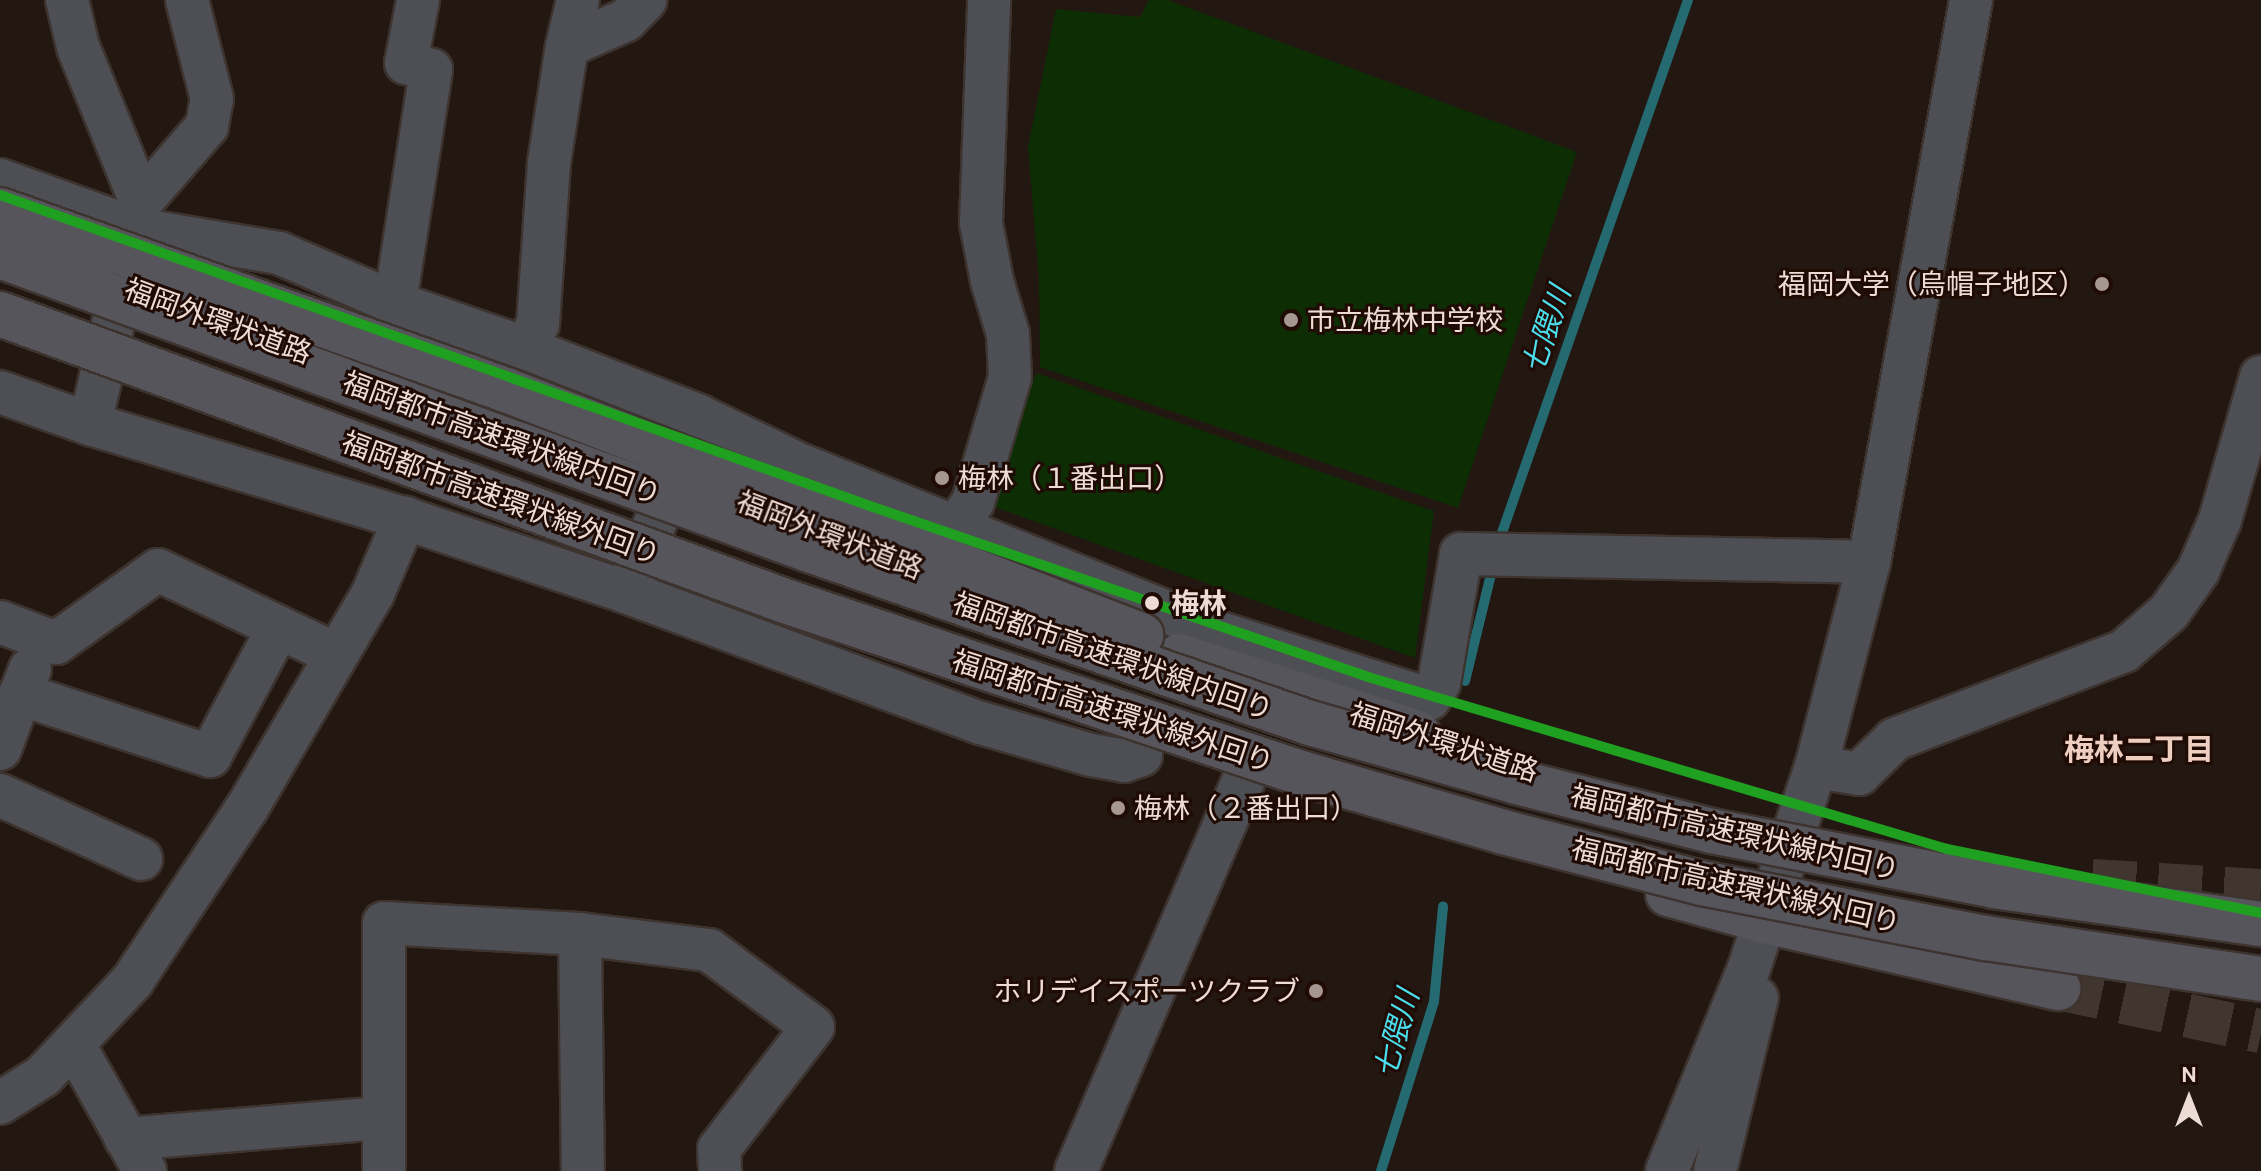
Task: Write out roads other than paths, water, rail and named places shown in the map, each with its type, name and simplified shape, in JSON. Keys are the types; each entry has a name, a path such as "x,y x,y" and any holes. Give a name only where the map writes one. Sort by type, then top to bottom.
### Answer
{"highway":[{"path":"0,210 506,390 1107,623 1712,831"},
{"name":"福岡外環状道路","path":"0,242 342,366 674,476 996,598 1612,797 1797,828 1989,866 2092,881"},
{"name":"福岡都市高速環状線内回り","path":"0,256 783,541 1310,723 1517,782 1712,831 1994,886 2261,924"},
{"name":"福岡都市高速環状線外回り","path":"0,314 785,601 1283,768 1549,844 1702,883 1839,911 2172,968 2261,979"},
{"path":"0,325 104,363 634,576 737,589 945,670 1246,774 1765,921 2058,988"},
{"path":"0,347 785,601"}],"street":[{"path":"67,0 78,47 138,215"},
{"path":"90,424 138,215 207,126 212,99 187,0"},
{"path":"395,303 431,70 406,63 418,0"},
{"path":"525,348 538,324 549,163 567,46 578,0"},
{"path":"567,46 626,20 645,0"},
{"path":"956,527 973,502 1010,377 1008,334 992,281 981,223 989,0"},
{"path":"1667,1171 1765,921 1816,767 1869,562 1971,0"},
{"path":"0,180 279,253 395,303 525,348 699,416 801,465 1214,631 1429,699 1439,683 1461,554 1869,562"},
{"path":"1816,767 1859,774 1895,739 2124,651 2169,612 2198,571 2220,520 2261,377"},
{"path":"0,392 90,424 405,518 634,576 699,416"},
{"path":"0,1103 43,1076 133,980 247,808 373,593 405,518"},
{"path":"0,622 56,643 158,570 335,654"},
{"path":"20,694 210,756 279,627"},
{"path":"0,749 41,637"},
{"path":"1076,1171 1246,774"},
{"path":"0,795 141,859"},
{"path":"1715,1171 1761,975 1765,921"},
{"path":"384,1171 384,923 580,934 709,950 813,1027 719,1149 720,1171"},
{"path":"580,934 583,1171"},
{"path":"74,1045 136,1155 383,1118"}],"waterway":[{"name":"七隈川","path":"1497,547 1688,0"},
{"name":"七隈川","path":"1465,681 1494,562"},
{"name":"七隈川","path":"1381,1171 1434,1002 1443,906"}],"tunnel":[{"path":"2092,881 2261,891"},
{"path":"2058,988 2261,1031"}],"place":[{"name":"福岡大学（烏帽子地区）","path":"2102,284"},
{"name":"市立梅林中学校","path":"1291,320"},
{"name":"梅林（１番出口）","path":"942,478"},
{"name":"梅林","path":"1152,603"},
{"name":"梅林（２番出口）","path":"1118,808"},
{"name":"ホリデイスポーツクラブ","path":"1316,991"}],"district":[{"name":"梅林二丁目","path":"2139,750"}]}
